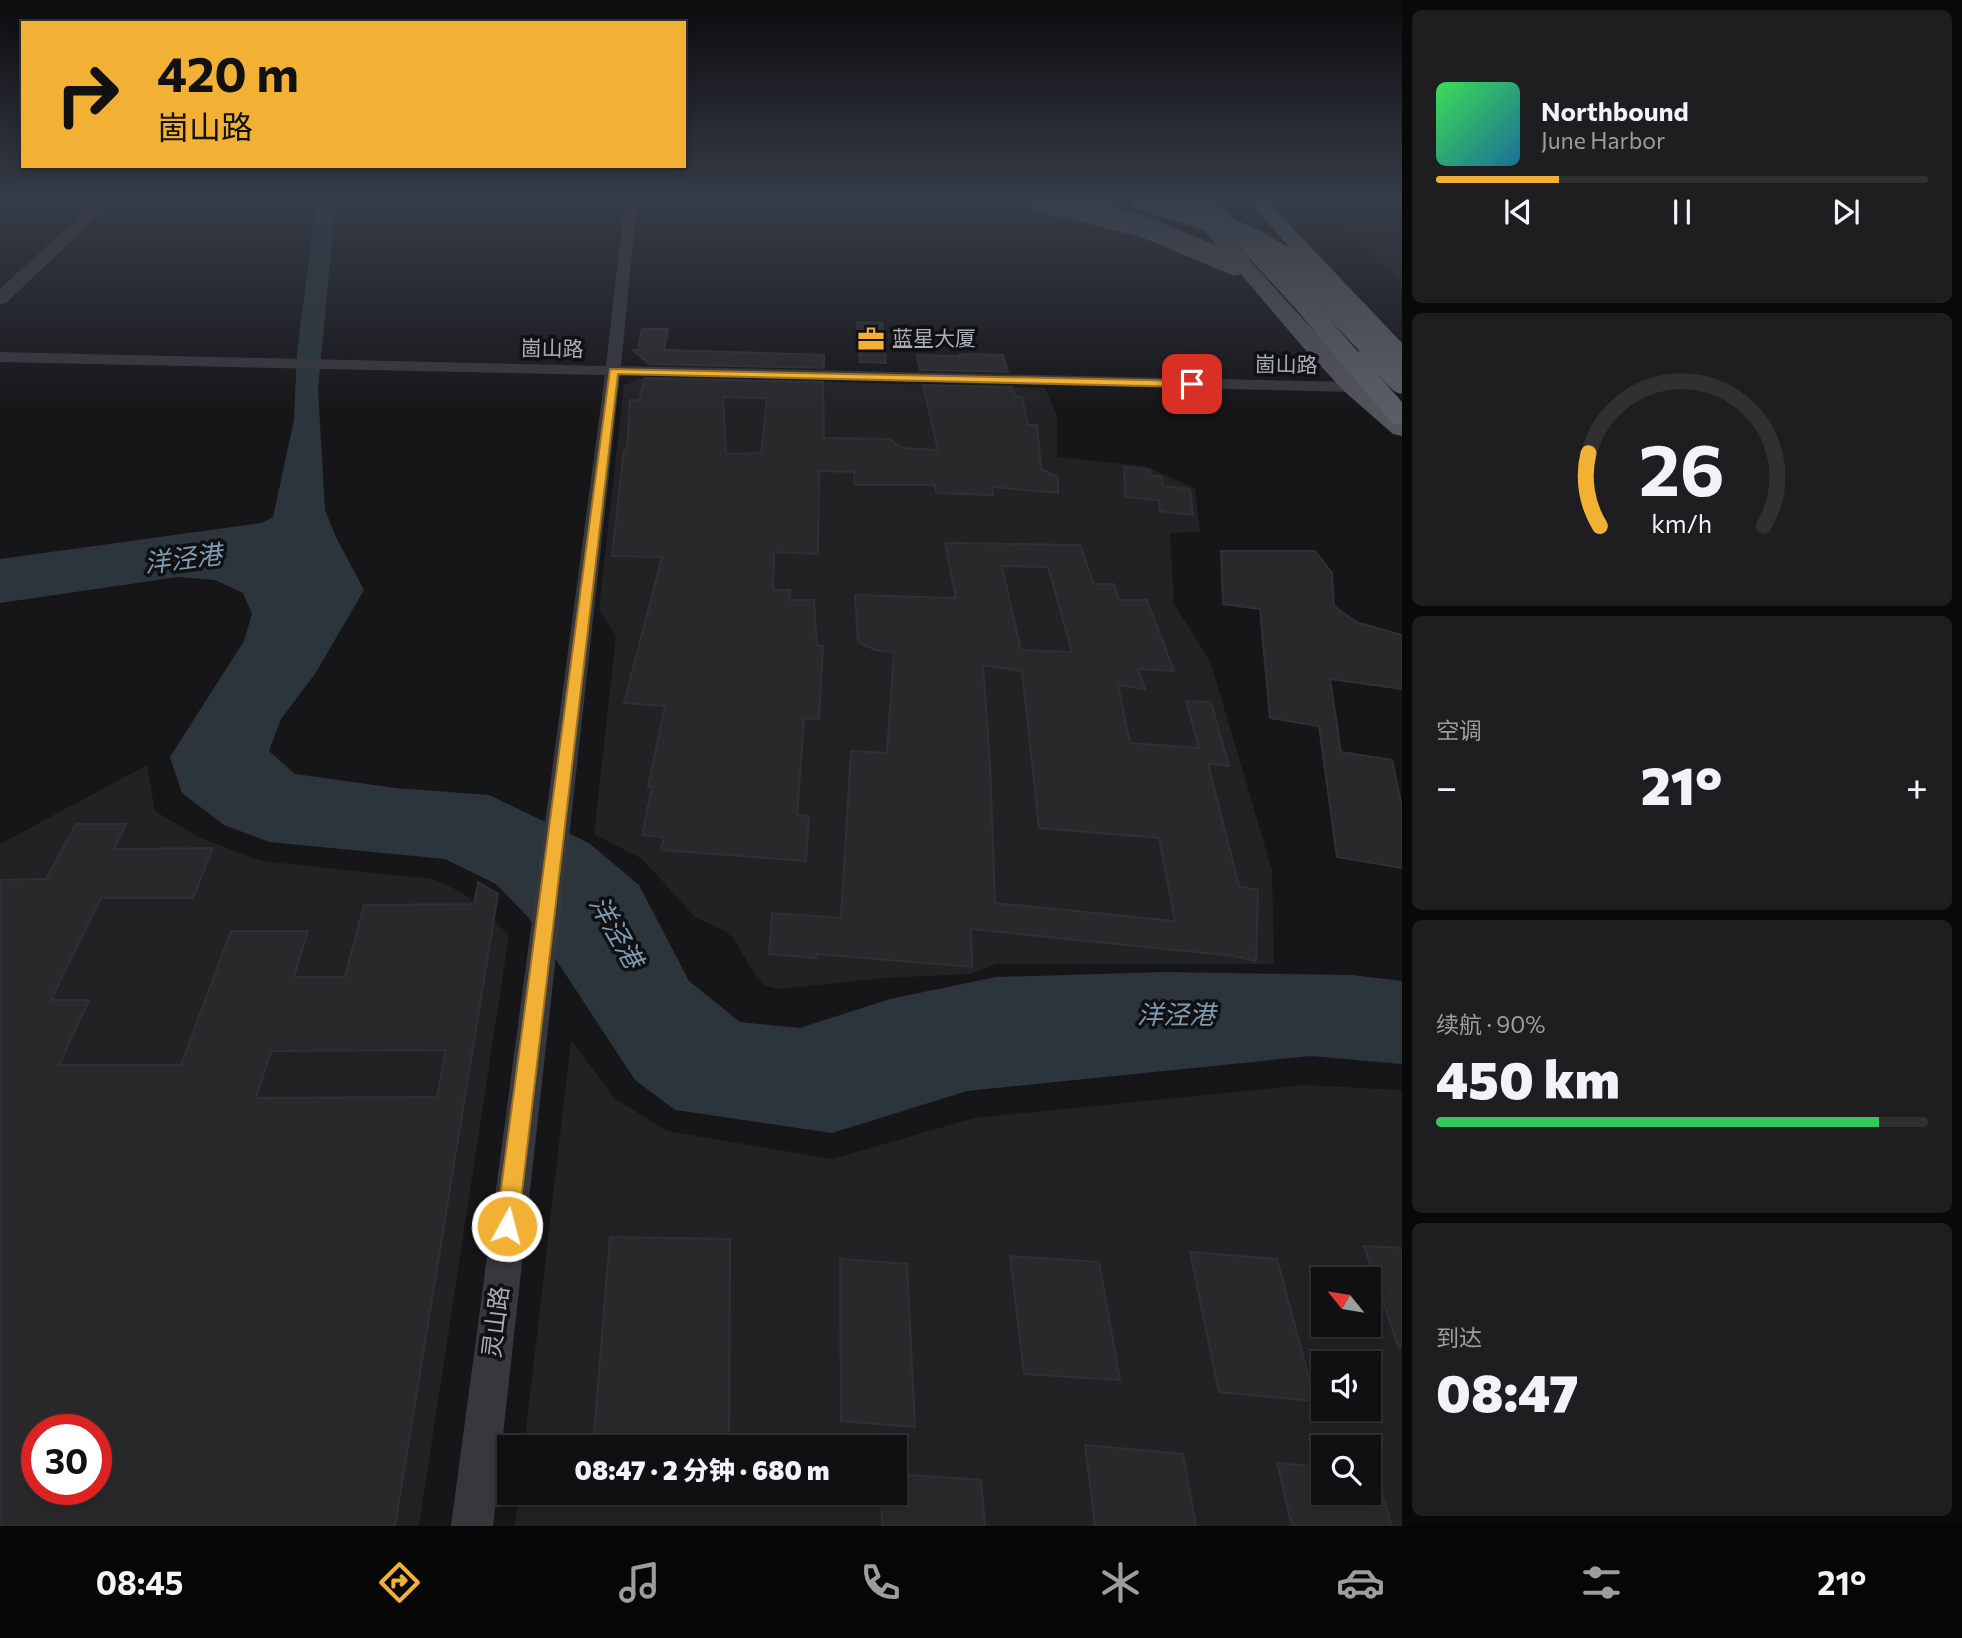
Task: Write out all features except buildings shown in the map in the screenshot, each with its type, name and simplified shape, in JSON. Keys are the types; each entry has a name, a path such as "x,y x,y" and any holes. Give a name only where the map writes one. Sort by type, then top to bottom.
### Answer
{"highway":[{"path":"1273,271 1402,418"},
{"path":"1299,271 1402,380"},
{"path":"1323,271 1402,357"},
{"path":"1333,271 1402,340"}],"main road":[{"path":"1243,271 1266,289"},
{"path":"1248,271 1354,387 1402,428"}],"street":[{"path":"0,299 30,271"},
{"name":"灵山路","path":"472,1526 624,271"},
{"name":"崮山路","path":"0,357 1354,387"}],"shaded area":[{"path":"1388,271 1402,271 1402,285"},
{"path":"645,377 1045,388 1057,416 1057,457 1144,466 1195,488 1200,532 1170,533 1174,604 1211,663 1272,870 1274,964 997,964 970,974 884,978 778,989 766,986 756,977 734,939 725,931 695,917 642,859 594,834 616,636 599,609 624,385"},
{"path":"147,765 155,811 201,838 261,861 433,879 463,893 509,935 419,1526 0,1526 0,844"},
{"path":"571,1040 614,1098 667,1131 832,1159 974,1118 1305,1085 1402,1090 1402,1526 515,1526 518,1505 907,1505 907,1435 525,1435"}],"water":[{"name":"洋泾港","path":"307,271 329,271 318,389 325,510 364,590 315,674 281,719 269,751 295,774 396,788 489,795 589,843 639,885 689,981 740,1022 800,1028 890,999 996,977 1164,972 1352,975 1402,981 1402,1064 1310,1056 967,1091 832,1133 675,1110 635,1080 528,917 496,884 445,859 269,842 224,825 182,793 170,757 244,641 252,614 243,593 215,580 178,577 0,603 0,559 261,523 273,517 294,420 297,353"}],"place":[{"name":"蓝星大厦","path":"871,339"}],"route":[{"path":"507,1226 613,371 1192,384"}]}
